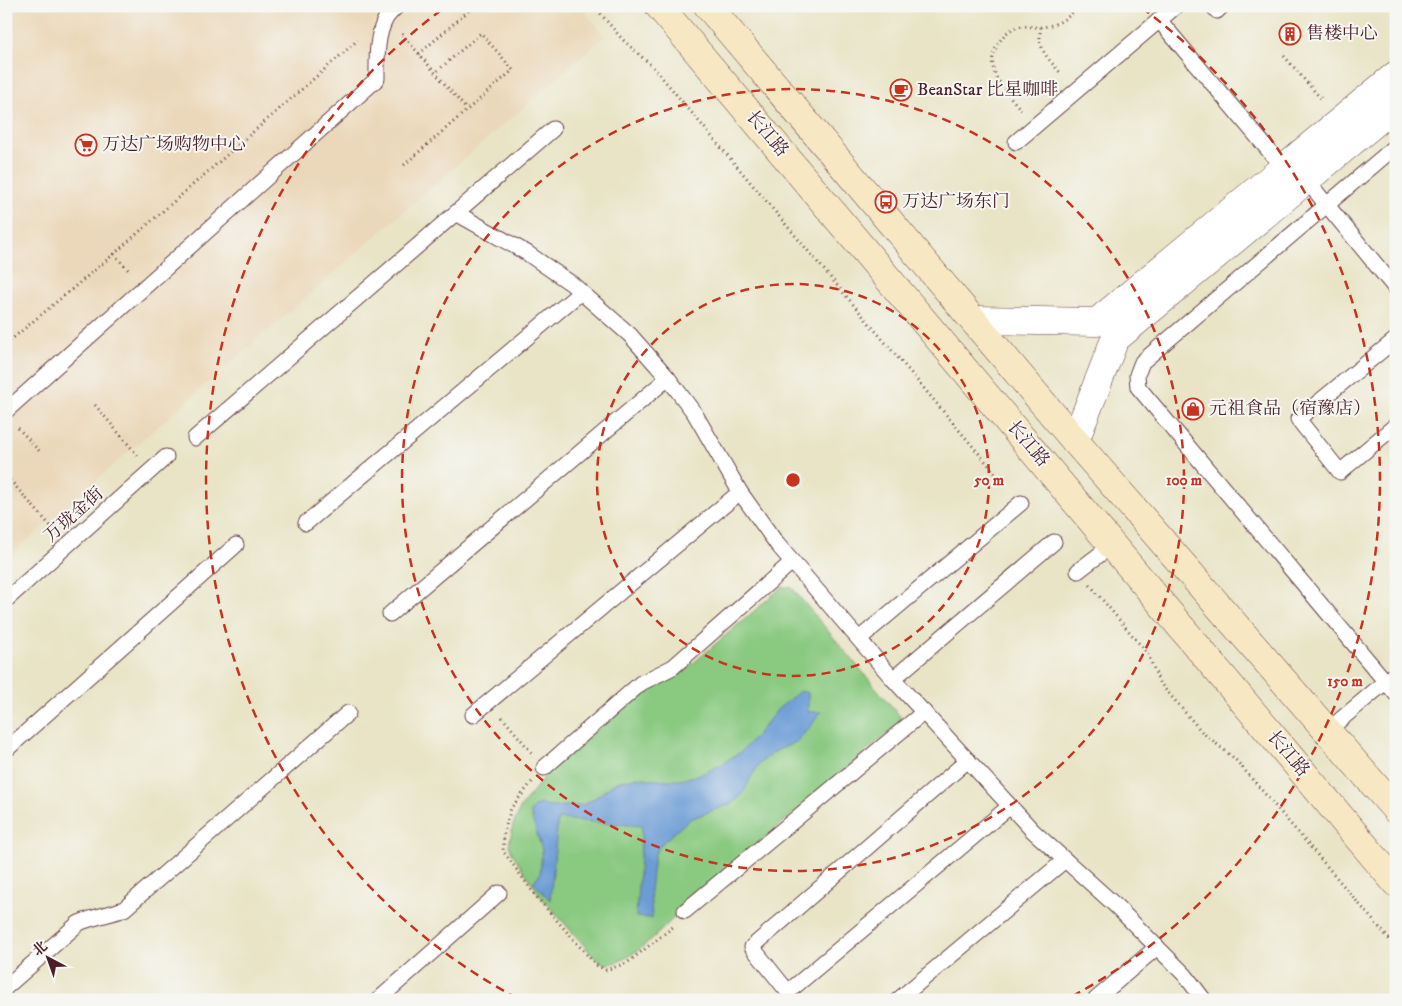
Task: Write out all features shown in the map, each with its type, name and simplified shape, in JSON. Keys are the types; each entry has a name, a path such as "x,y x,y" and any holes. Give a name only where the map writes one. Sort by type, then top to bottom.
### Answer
{"street":[{"name":"长江路","path":"659,6 1396,883"},
{"path":"708,6 1075,441 1396,810"},
{"path":"1075,441 1115,339 1295,174 1340,121 1396,75"},
{"path":"974,320 1097,322 1295,174 1396,105"}],"lane":[{"path":"1016,142 1161,13 1176,6"},
{"path":"1213,6 1217,11 1222,6"},
{"path":"6,411 377,79 377,52 380,29 392,11"},
{"path":"1161,13 1295,174 1327,205 1396,289"},
{"path":"196,438 553,129"},
{"path":"1396,146 1142,362 1137,375 1138,388 1390,677 1396,694"},
{"path":"456,213 527,253 572,284 630,335 668,378 695,414 740,492 792,562 893,679 1033,831 1115,905 1185,975 1204,1000"},
{"path":"306,523 581,292"},
{"path":"1396,339 1298,419 1340,472 1396,426"},
{"path":"390,614 668,378"},
{"name":"万珑金街","path":"6,600 166,458"},
{"path":"473,715 740,492"},
{"path":"859,639 1021,503"},
{"path":"893,679 1054,542"},
{"path":"6,750 236,545"},
{"path":"1078,571 1112,545"},
{"path":"544,768 641,683 673,667 792,562"},
{"path":"1327,731 1390,677"},
{"path":"686,910 924,712"},
{"path":"6,987 79,923 93,917 112,914 124,909 348,713"},
{"path":"968,760 752,947 788,992 1010,806"},
{"path":"898,1000 1065,860"},
{"path":"378,1000 499,893"},
{"path":"1095,1000 1157,947"}],"path":[{"path":"419,54 474,6"},
{"path":"594,6 622,39 654,68 1021,503"},
{"path":"1034,126 1002,87 993,71 993,56 1001,38 1009,30 1022,26 1041,27 1054,24 1069,17 1079,6"},
{"path":"6,344 114,254 392,11 419,54 467,110"},
{"path":"1041,27 1038,38 1042,51 1075,91"},
{"path":"404,165 513,70 481,33 435,72"},
{"path":"1284,56 1340,121"},
{"path":"95,405 151,471"},
{"path":"18,427 41,453"},
{"path":"10,480 67,546"},
{"path":"1078,571 1148,654 1159,682 1202,732 1235,759 1396,947"},
{"path":"490,702 544,768 511,808 504,832 503,851 538,899 596,965 606,970 627,963 671,929 686,910"}],"shaded area":[{"path":"6,6 581,6 605,36 6,559"}],"green space":[{"path":"782,587 791,587 903,720 681,909 667,925 636,952 615,963 602,963 596,959 541,897 512,853 509,845 513,825 521,807 548,772 634,697 683,672"}],"water":[{"path":"800,691 808,693 808,712 821,712 811,726 796,742 774,752 760,763 743,794 733,803 690,819 662,843 654,855 650,890 652,918 636,917 642,826 558,819 550,900 533,882 540,874 542,850 530,812 534,807 539,804 551,807 582,805 616,782 638,777 655,780 680,780 704,773 742,751 778,709"}],"place":[{"name":"售楼中心","path":"1290,34"},
{"name":"BeanStar 比星咖啡","path":"901,90"},
{"name":"万达广场购物中心","path":"86,145"},
{"name":"万达广场东门","path":"886,202"},
{"name":"元祖食品（宿豫店）","path":"1193,409"}]}
